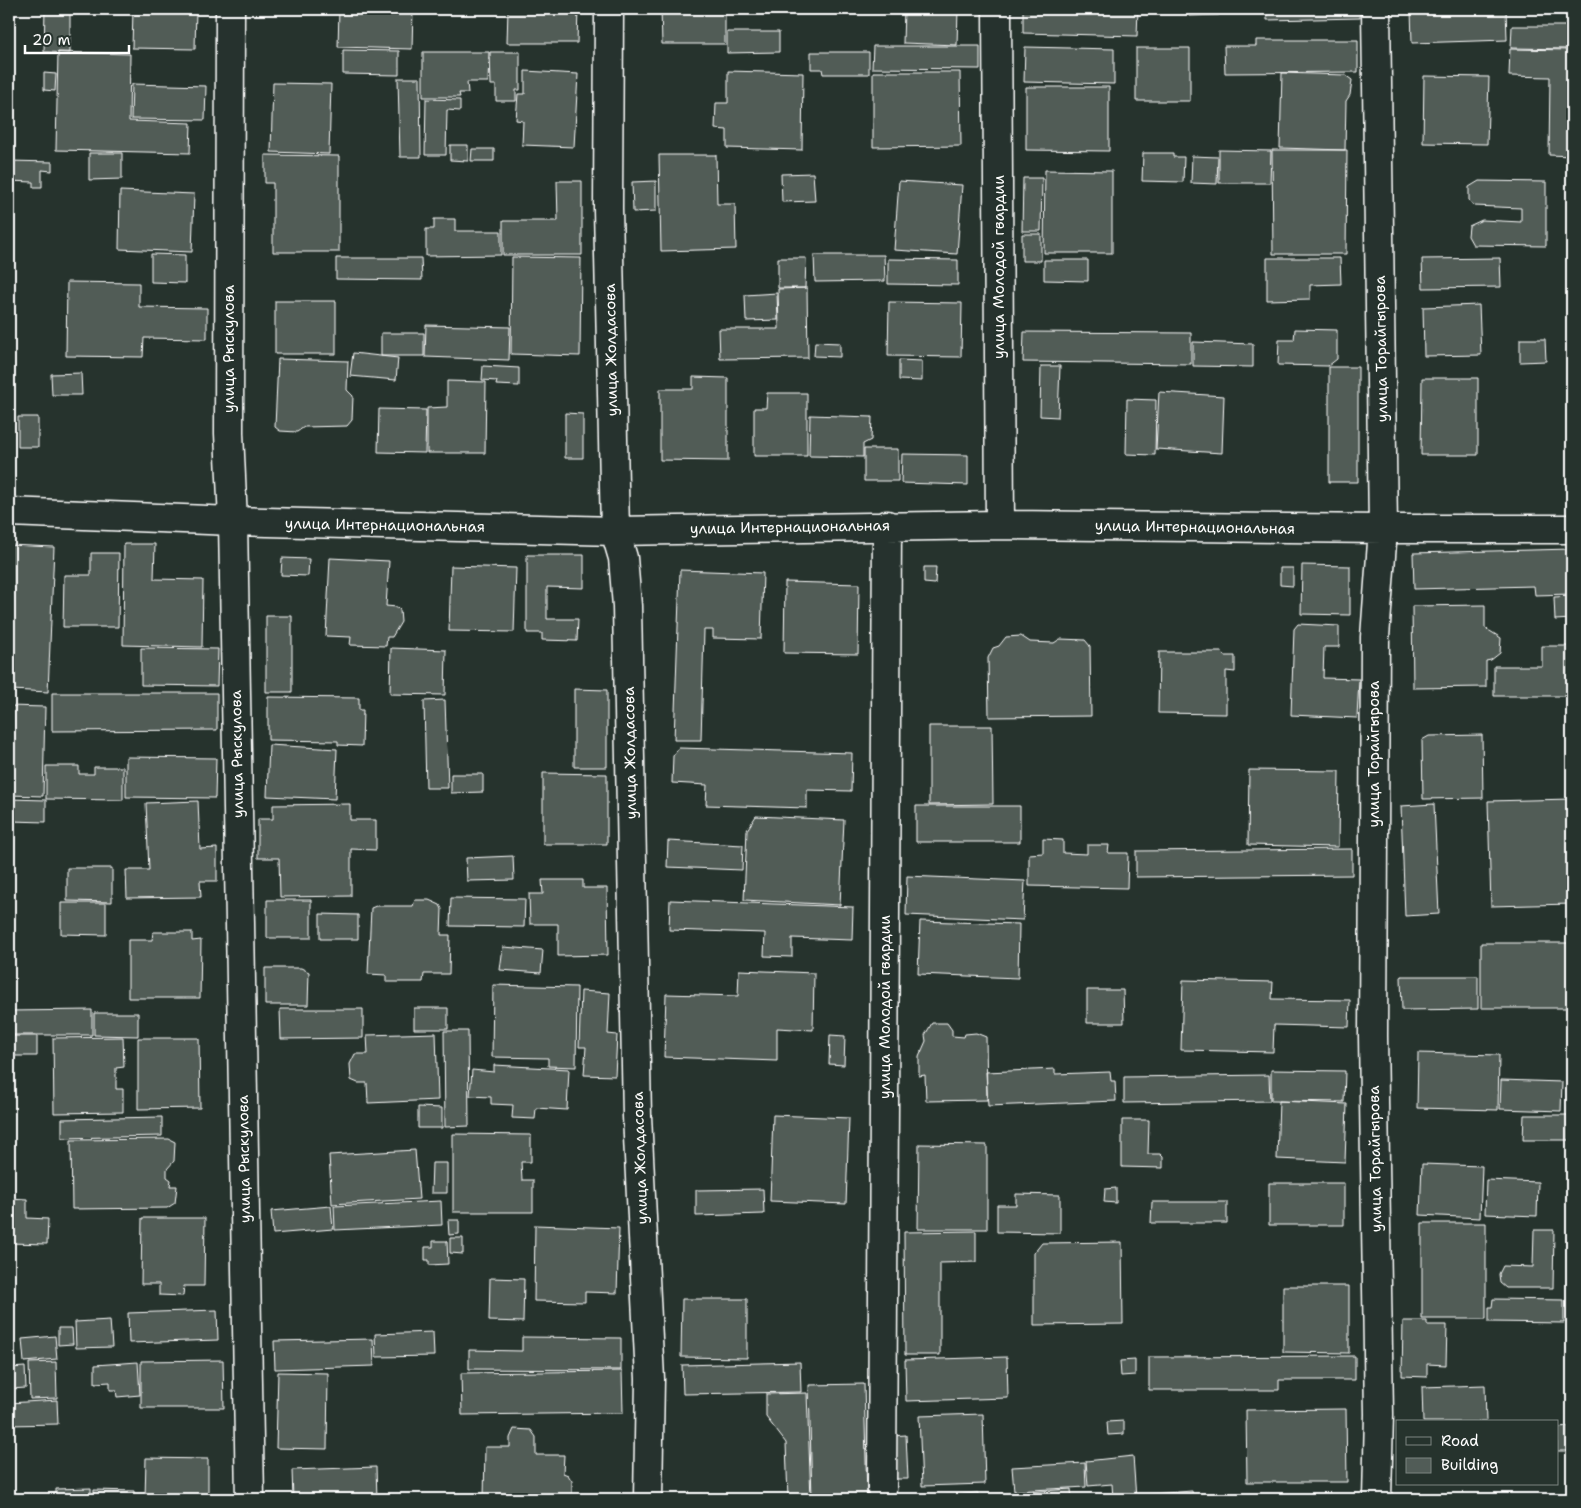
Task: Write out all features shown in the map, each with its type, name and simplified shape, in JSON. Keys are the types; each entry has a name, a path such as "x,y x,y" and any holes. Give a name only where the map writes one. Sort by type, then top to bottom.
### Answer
{"street":[{"name":"улица Рыскулова","path":"230,9 229,433 233,521 250,1499"},
{"name":"улица Жолдасова","path":"609,9 608,208 614,530 622,558 627,606 637,1116 650,1380 648,1499"},
{"name":"улица Молодой гвардии","path":"998,9 1000,525"},
{"name":"улица Торайгырова","path":"1376,9 1384,529 1375,637 1372,1036 1379,1414 1377,1499"},
{"name":"улица Интернациональная","path":"9,512 233,521 614,530 887,525 1572,529"},
{"name":"улица Молодой гвардии","path":"882,1489 887,525"}],"building":[{"path":"45,9 70,9 70,53 44,52"},
{"path":"133,9 196,9 195,49 132,48"},
{"path":"339,9 413,9 412,49 338,47"},
{"path":"508,9 578,9 577,43 507,43"},
{"path":"661,9 725,9 725,44 662,44"},
{"path":"904,9 958,9 957,45 903,43"},
{"path":"1023,9 1138,9 1137,36 1023,33"},
{"path":"1189,9 1218,9 1219,15 1189,16"},
{"path":"1267,9 1360,9 1360,18 1267,20"},
{"path":"1411,9 1506,9 1507,40 1412,43"},
{"path":"1512,26 1569,26 1569,49 1511,48"},
{"path":"727,32 779,32 779,52 727,53"},
{"path":"1256,40 1358,40 1358,72 1225,73 1224,46 1256,46"},
{"path":"873,46 980,46 980,69 872,68"},
{"path":"1025,47 1114,49 1114,84 1024,82"},
{"path":"1136,48 1190,48 1190,101 1136,101"},
{"path":"1510,49 1572,50 1572,156 1549,155 1550,77 1509,76"},
{"path":"343,50 399,51 399,75 343,74"},
{"path":"58,52 130,54 129,121 191,123 190,153 56,150"},
{"path":"423,52 489,52 488,82 467,82 468,93 459,93 460,97 423,97"},
{"path":"490,52 520,52 520,90 516,90 516,101 496,101 496,85 491,85"},
{"path":"811,52 869,52 869,74 823,74 822,69 811,69"},
{"path":"525,71 578,74 574,147 522,145 523,121 516,120 518,94 525,94"},
{"path":"728,71 803,73 802,150 727,148 727,130 715,129 716,103 728,103"},
{"path":"873,72 960,72 961,146 873,147"},
{"path":"44,73 56,74 55,91 44,90"},
{"path":"1282,73 1345,75 1352,80 1350,95 1346,101 1345,150 1280,148"},
{"path":"1424,76 1489,77 1487,144 1423,143"},
{"path":"398,78 420,78 421,157 400,157"},
{"path":"273,83 331,84 329,154 271,152"},
{"path":"132,84 206,86 205,120 131,119"},
{"path":"1026,87 1109,87 1109,151 1026,150"},
{"path":"426,99 460,100 460,111 447,110 446,155 425,155"},
{"path":"450,145 468,145 468,161 450,160"},
{"path":"472,149 494,149 494,161 471,161"},
{"path":"1219,150 1271,151 1270,183 1219,183"},
{"path":"1272,150 1347,150 1346,254 1273,254"},
{"path":"89,153 122,153 122,179 89,180"},
{"path":"1143,153 1173,153 1173,157 1184,157 1183,182 1142,181"},
{"path":"265,155 339,156 339,252 273,252 273,183 265,183"},
{"path":"659,155 716,155 717,204 735,204 736,249 661,251"},
{"path":"1192,156 1218,157 1217,184 1191,183"},
{"path":"9,161 52,162 52,171 42,170 42,187 33,187 33,182 9,181"},
{"path":"1045,170 1112,171 1112,253 1044,253"},
{"path":"813,173 815,201 782,202 781,174"},
{"path":"1023,178 1042,178 1041,231 1022,231"},
{"path":"557,181 582,181 582,255 503,255 503,221 558,221"},
{"path":"656,181 656,211 633,212 632,182"},
{"path":"899,181 962,185 957,254 894,250"},
{"path":"1479,181 1546,182 1546,246 1473,245 1468,236 1469,226 1482,220 1521,222 1521,208 1474,206 1469,200 1469,187"},
{"path":"120,191 194,194 192,252 119,249"},
{"path":"434,219 455,219 455,231 501,231 501,255 426,256 426,229 434,229"},
{"path":"1022,234 1041,234 1041,261 1022,261"},
{"path":"151,254 185,255 185,283 151,282"},
{"path":"814,255 884,255 885,281 815,282"},
{"path":"512,257 581,258 580,356 511,354"},
{"path":"1567,257 1572,257 1572,271 1568,271"},
{"path":"336,258 421,258 422,280 336,279"},
{"path":"778,258 806,258 805,288 778,288"},
{"path":"1267,258 1340,258 1341,284 1310,285 1310,299 1267,300"},
{"path":"1500,258 1501,287 1423,288 1422,259"},
{"path":"888,259 958,260 958,285 888,284"},
{"path":"1044,260 1088,260 1088,281 1044,280"},
{"path":"67,282 139,283 139,307 207,308 207,339 144,338 143,357 66,356"},
{"path":"807,288 808,358 720,359 719,329 779,329 778,289"},
{"path":"777,293 778,320 746,321 745,295"},
{"path":"275,301 336,301 336,354 275,354"},
{"path":"889,302 962,303 961,357 888,356"},
{"path":"1479,305 1481,355 1424,356 1423,307"},
{"path":"426,325 510,327 509,360 425,357"},
{"path":"1295,329 1337,330 1337,359 1328,366 1278,365 1279,340 1294,340"},
{"path":"1024,332 1191,333 1191,364 1023,362"},
{"path":"381,333 424,333 424,356 381,356"},
{"path":"1520,339 1545,339 1546,361 1520,362"},
{"path":"815,342 840,343 840,357 814,356"},
{"path":"1193,342 1253,344 1253,367 1193,366"},
{"path":"353,353 398,358 396,380 350,376"},
{"path":"278,359 348,361 347,390 353,396 352,420 347,426 304,427 297,432 280,431 275,427"},
{"path":"899,360 922,361 922,381 899,380"},
{"path":"483,366 519,368 519,386 496,385 497,381 482,380"},
{"path":"1041,366 1060,366 1058,417 1040,416"},
{"path":"1329,367 1358,367 1358,482 1329,482"},
{"path":"81,373 82,395 52,395 51,374"},
{"path":"693,377 728,378 728,461 660,460 660,389 693,389"},
{"path":"1422,378 1478,378 1478,455 1421,455"},
{"path":"447,381 486,382 485,453 427,453 427,408 447,407"},
{"path":"1159,392 1224,396 1222,453 1156,449"},
{"path":"767,393 807,393 807,456 754,456 754,408 766,408"},
{"path":"1127,399 1156,400 1155,455 1126,454"},
{"path":"379,409 426,410 425,453 378,452"},
{"path":"565,413 583,414 583,458 565,458"},
{"path":"810,415 872,417 871,440 863,444 863,457 809,456"},
{"path":"18,417 38,417 38,447 18,447"},
{"path":"864,449 898,449 898,481 864,481"},
{"path":"902,454 968,455 968,485 901,483"},
{"path":"124,544 155,544 154,579 203,580 202,647 123,645"},
{"path":"9,545 54,547 48,692 12,690 13,658 9,657"},
{"path":"1572,549 1572,594 1535,595 1534,586 1414,589 1413,553"},
{"path":"91,553 119,553 118,627 63,627 64,575 91,575"},
{"path":"527,555 584,555 584,588 547,587 547,619 578,619 577,641 542,640 542,633 527,633"},
{"path":"282,558 309,559 308,576 281,575"},
{"path":"330,558 389,561 386,606 397,607 400,610 401,622 392,637 387,637 386,646 350,645 351,637 326,636"},
{"path":"1302,565 1350,566 1350,615 1301,614"},
{"path":"451,566 516,568 514,632 449,631"},
{"path":"924,567 936,567 935,584 924,583"},
{"path":"1280,568 1293,568 1293,586 1280,585"},
{"path":"680,570 763,573 761,639 713,638 713,630 704,630 701,740 674,740"},
{"path":"785,582 859,584 858,654 784,653"},
{"path":"1572,596 1572,619 1555,620 1554,597"},
{"path":"1485,605 1485,628 1501,638 1500,653 1491,660 1486,661 1486,687 1413,688 1412,606"},
{"path":"266,616 292,616 292,692 266,692"},
{"path":"1298,624 1339,626 1339,647 1324,647 1323,678 1359,679 1357,718 1291,715 1294,629"},
{"path":"1021,636 1030,642 1054,643 1060,639 1085,640 1090,646 1091,716 989,717 988,658 993,648 999,646 1006,637"},
{"path":"1542,646 1572,646 1572,696 1494,696 1494,666 1542,666"},
{"path":"141,648 218,649 217,686 141,685"},
{"path":"391,648 446,650 445,695 390,694"},
{"path":"1159,652 1222,652 1225,656 1235,656 1235,672 1226,671 1226,714 1158,713"},
{"path":"574,689 607,690 607,767 574,767"},
{"path":"52,693 217,693 217,730 52,731"},
{"path":"268,697 359,698 359,710 363,710 362,746 338,745 338,741 268,740"},
{"path":"445,700 448,788 426,788 424,701"},
{"path":"9,706 45,707 43,796 9,795"},
{"path":"929,726 992,726 993,804 929,805"},
{"path":"1482,735 1483,798 1423,799 1422,740 1429,736"},
{"path":"269,745 337,749 335,799 267,796"},
{"path":"679,748 852,753 851,791 807,790 807,808 706,805 707,785 672,783 673,756"},
{"path":"126,757 216,758 215,798 126,797"},
{"path":"46,766 79,766 79,774 94,774 94,767 123,767 123,800 46,799"},
{"path":"1249,770 1339,771 1338,847 1248,845"},
{"path":"543,773 607,774 607,844 543,844"},
{"path":"451,774 483,774 483,792 451,793"},
{"path":"9,799 46,800 46,822 9,820"},
{"path":"1572,799 1572,904 1491,906 1488,801"},
{"path":"198,801 200,849 217,848 217,881 200,881 201,897 127,898 126,870 149,870 146,803"},
{"path":"350,804 350,820 376,820 376,850 351,849 351,896 280,897 279,858 258,858 258,819 273,819 273,805"},
{"path":"1434,804 1439,914 1405,916 1401,806"},
{"path":"916,806 1020,806 1020,842 916,842"},
{"path":"756,816 844,820 840,905 744,900 747,830"},
{"path":"1043,839 1063,840 1063,853 1087,854 1087,845 1109,845 1108,853 1128,853 1127,888 1029,886 1029,854 1043,853"},
{"path":"668,841 743,845 742,870 667,867"},
{"path":"1352,849 1352,875 1136,877 1136,851"},
{"path":"513,856 514,880 467,881 466,858"},
{"path":"67,868 112,868 112,902 67,901"},
{"path":"907,876 1025,881 1023,920 906,915"},
{"path":"542,880 583,880 583,888 607,888 608,955 558,956 558,924 530,924 529,894 543,894"},
{"path":"451,898 525,899 524,927 450,926"},
{"path":"267,900 311,900 311,938 267,938"},
{"path":"415,900 429,900 440,905 442,909 441,935 450,935 449,974 424,974 423,982 386,982 386,975 368,974 371,908 376,906 413,906"},
{"path":"670,900 853,907 852,940 792,938 792,957 764,956 765,933 669,930"},
{"path":"61,903 106,903 106,935 61,934"},
{"path":"320,914 358,915 358,939 320,939"},
{"path":"920,921 1019,924 1018,978 918,974"},
{"path":"153,932 192,932 192,941 201,940 200,998 128,998 128,940 152,940"},
{"path":"1481,943 1572,943 1572,1008 1481,1008"},
{"path":"503,947 543,950 541,973 500,970"},
{"path":"265,968 301,968 309,972 308,1005 265,1005"},
{"path":"739,970 814,973 813,1030 777,1028 777,1061 664,1057 666,994 738,996"},
{"path":"1401,976 1478,976 1478,1009 1402,1010"},
{"path":"1183,980 1273,982 1272,999 1350,1000 1349,1027 1274,1025 1273,1052 1181,1050"},
{"path":"493,985 577,987 576,1067 548,1066 548,1058 492,1057"},
{"path":"1087,990 1123,990 1124,1023 1087,1023"},
{"path":"581,991 610,993 608,1034 617,1035 615,1076 584,1075 586,1047 579,1047"},
{"path":"414,1008 448,1008 448,1029 414,1029"},
{"path":"280,1009 363,1009 363,1038 281,1039"},
{"path":"92,1010 92,1035 9,1035 9,1011"},
{"path":"94,1013 138,1013 138,1036 94,1035"},
{"path":"932,1023 947,1023 952,1030 952,1036 964,1037 965,1034 976,1033 986,1037 987,1100 926,1101 925,1075 919,1076 919,1057 926,1041 925,1035"},
{"path":"444,1031 468,1031 469,1126 445,1127"},
{"path":"436,1033 438,1100 368,1103 367,1083 358,1083 351,1080 350,1064 355,1054 368,1054 367,1035"},
{"path":"830,1035 845,1036 844,1065 829,1064"},
{"path":"9,1036 37,1036 37,1056 9,1056"},
{"path":"123,1037 124,1067 116,1068 116,1089 123,1089 123,1112 54,1113 53,1038"},
{"path":"138,1038 199,1038 200,1108 138,1109"},
{"path":"1418,1053 1499,1055 1498,1110 1417,1108"},
{"path":"494,1065 569,1069 567,1110 536,1108 535,1119 512,1118 513,1105 491,1104 491,1097 470,1096 472,1070 494,1072"},
{"path":"1055,1069 1055,1074 1110,1072 1111,1081 1115,1081 1116,1101 988,1106 986,1072"},
{"path":"1271,1070 1345,1071 1344,1102 1271,1101"},
{"path":"1269,1075 1270,1101 1124,1103 1124,1077"},
{"path":"1501,1080 1562,1082 1561,1111 1500,1109"},
{"path":"1279,1101 1347,1104 1345,1162 1277,1159"},
{"path":"418,1107 442,1108 442,1128 418,1128"},
{"path":"773,1115 849,1118 846,1204 770,1201"},
{"path":"1524,1115 1572,1115 1572,1140 1523,1140"},
{"path":"162,1117 162,1136 62,1138 62,1119"},
{"path":"1122,1120 1149,1120 1148,1154 1160,1154 1163,1157 1163,1168 1122,1167"},
{"path":"453,1134 531,1135 531,1162 521,1162 522,1180 533,1180 533,1212 453,1212"},
{"path":"169,1139 175,1142 174,1161 167,1169 167,1177 171,1180 170,1186 177,1186 175,1203 167,1208 72,1209 71,1140"},
{"path":"919,1144 987,1145 987,1229 918,1229"},
{"path":"415,1150 419,1199 332,1204 329,1155"},
{"path":"432,1163 447,1163 447,1193 431,1193"},
{"path":"1422,1164 1482,1166 1480,1218 1420,1215"},
{"path":"1486,1180 1538,1182 1537,1216 1485,1214"},
{"path":"1269,1183 1344,1183 1344,1225 1269,1225"},
{"path":"1116,1188 1116,1203 1104,1202 1105,1189"},
{"path":"763,1189 764,1214 696,1216 696,1190"},
{"path":"1016,1194 1060,1195 1060,1233 997,1232 997,1205 1016,1205"},
{"path":"9,1198 27,1199 27,1218 48,1219 47,1244 9,1243"},
{"path":"441,1201 442,1225 335,1230 334,1206"},
{"path":"1152,1202 1227,1202 1227,1223 1151,1223"},
{"path":"331,1206 333,1229 273,1234 271,1211"},
{"path":"142,1218 205,1218 204,1286 184,1286 183,1296 159,1295 159,1284 141,1284"},
{"path":"448,1220 459,1220 459,1234 449,1235"},
{"path":"1422,1223 1486,1223 1486,1319 1422,1319"},
{"path":"535,1225 619,1228 617,1293 585,1292 585,1302 534,1301"},
{"path":"1534,1230 1554,1230 1553,1288 1506,1288 1500,1283 1499,1274 1503,1266 1533,1267"},
{"path":"976,1231 976,1262 940,1263 940,1355 905,1355 904,1232"},
{"path":"450,1238 463,1238 463,1254 450,1253"},
{"path":"433,1241 447,1241 448,1264 429,1265 429,1260 425,1260 425,1247 433,1247"},
{"path":"1122,1242 1123,1324 1034,1325 1034,1253 1042,1243"},
{"path":"490,1278 524,1279 523,1322 489,1321"},
{"path":"1283,1286 1349,1286 1349,1353 1283,1352"},
{"path":"682,1299 747,1299 747,1358 681,1357"},
{"path":"1493,1299 1564,1300 1564,1323 1489,1322 1489,1307 1492,1307"},
{"path":"217,1310 218,1340 129,1343 128,1313"},
{"path":"110,1320 112,1347 76,1348 75,1322"},
{"path":"1403,1321 1427,1321 1427,1325 1447,1325 1446,1365 1427,1364 1427,1377 1402,1376"},
{"path":"58,1328 72,1328 73,1344 58,1345"},
{"path":"433,1332 434,1356 376,1357 375,1334"},
{"path":"55,1336 57,1359 24,1362 22,1339"},
{"path":"522,1337 621,1338 621,1370 469,1369 469,1350 522,1351"},
{"path":"373,1339 374,1366 275,1369 274,1341"},
{"path":"1355,1356 1355,1380 1279,1380 1279,1390 1149,1390 1149,1357"},
{"path":"1007,1357 1008,1398 906,1401 905,1360"},
{"path":"223,1360 224,1408 141,1408 141,1361"},
{"path":"1135,1360 1135,1375 1121,1376 1120,1361"},
{"path":"56,1362 57,1398 30,1399 29,1363"},
{"path":"138,1362 140,1395 117,1397 116,1390 110,1390 110,1382 95,1383 95,1365"},
{"path":"800,1362 801,1392 683,1394 682,1365"},
{"path":"25,1367 26,1388 11,1389 10,1368"},
{"path":"622,1371 623,1413 462,1415 461,1373"},
{"path":"278,1372 328,1373 327,1449 276,1448"},
{"path":"864,1384 867,1499 812,1499 809,1385"},
{"path":"1485,1385 1486,1420 1423,1420 1422,1387"},
{"path":"807,1393 811,1499 788,1499 786,1443 766,1417 766,1394"},
{"path":"57,1400 58,1424 9,1425 9,1403"},
{"path":"1346,1409 1347,1482 1247,1482 1246,1410"},
{"path":"983,1414 985,1484 922,1486 919,1416"},
{"path":"1124,1421 1124,1434 1108,1435 1107,1422"},
{"path":"1572,1427 1572,1451 1558,1451 1558,1428"},
{"path":"514,1429 531,1430 536,1437 536,1455 564,1455 563,1473 568,1475 572,1481 572,1499 484,1499 485,1447 510,1447 510,1438"},
{"path":"906,1435 908,1479 893,1479 891,1436"},
{"path":"1133,1456 1136,1499 1113,1499 1112,1484 1088,1486 1086,1461"},
{"path":"146,1458 208,1459 208,1499 145,1499"},
{"path":"1085,1463 1086,1487 1014,1491 1012,1467"},
{"path":"376,1467 377,1499 293,1499 292,1470"},
{"path":"91,1488 91,1499 56,1499 56,1489"},
{"path":"1071,1489 1072,1499 980,1499 980,1495"},
{"path":"94,1490 134,1491 134,1499 94,1499"},
{"path":"1192,1491 1193,1499 1139,1499 1139,1495"},
{"path":"978,1493 978,1499 921,1499 921,1497"},
{"path":"688,1494 702,1494 702,1499 688,1499"}]}
